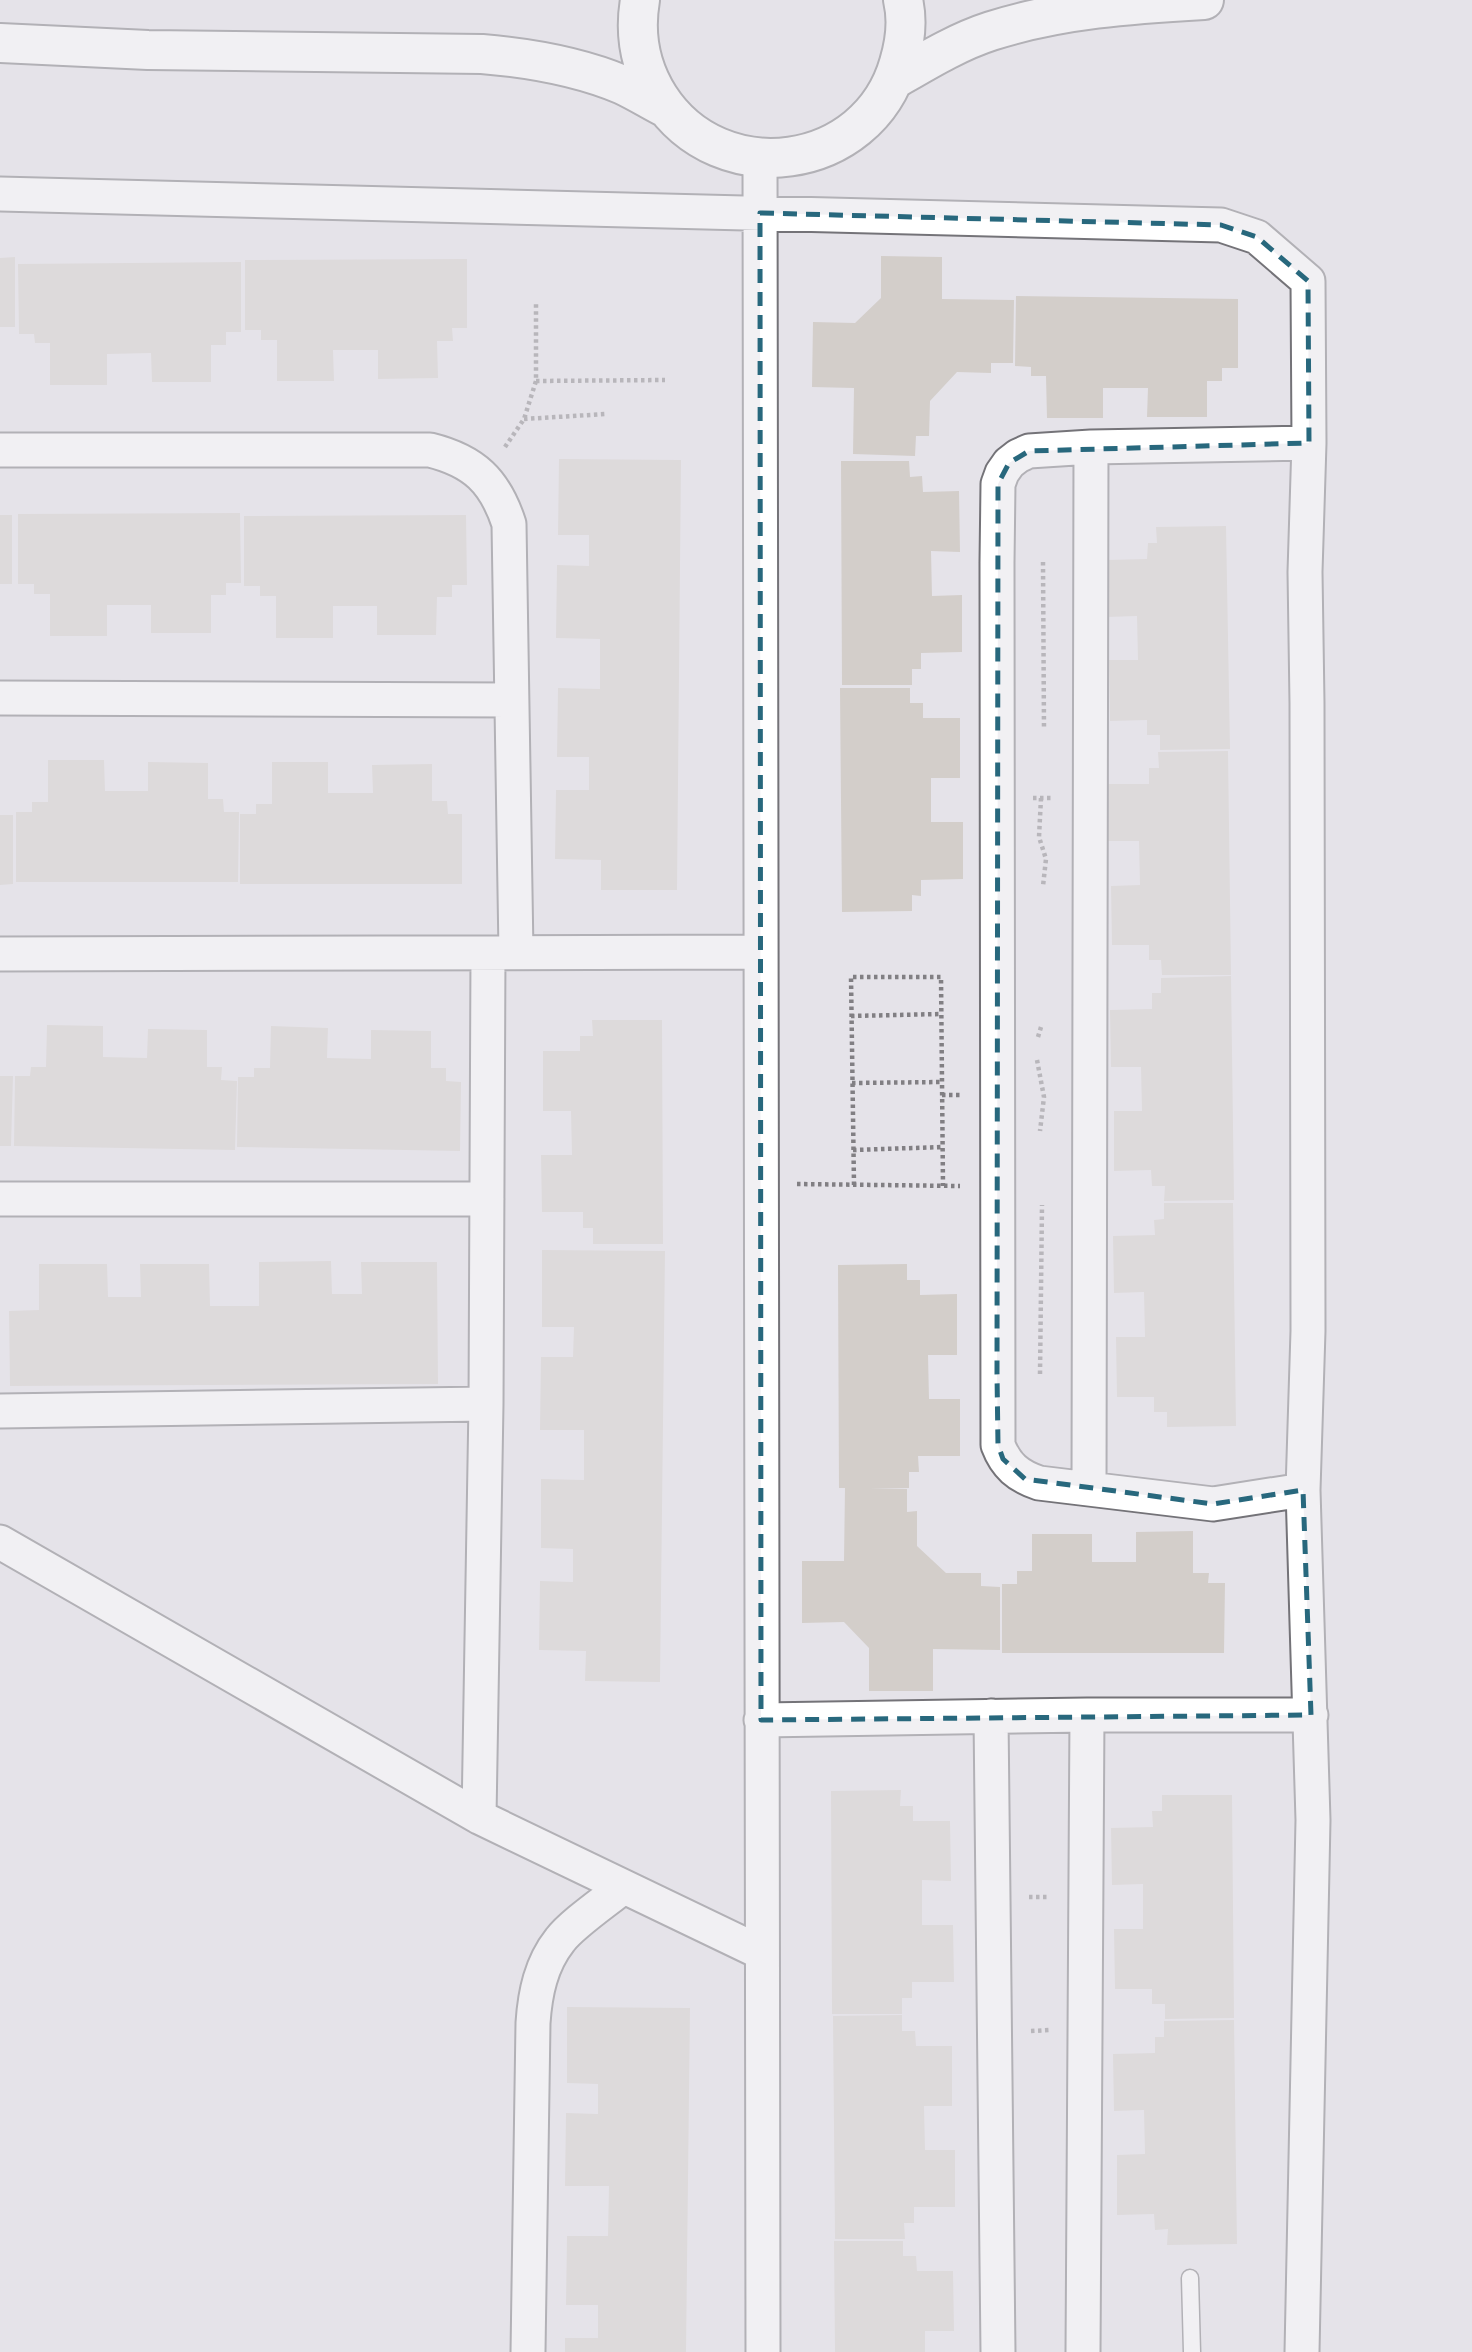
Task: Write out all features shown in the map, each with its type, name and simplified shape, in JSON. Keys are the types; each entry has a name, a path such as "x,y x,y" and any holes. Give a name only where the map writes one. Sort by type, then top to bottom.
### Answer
{"main road":[{"path":"640,0 637,38 642,63 666,108 681,124 708,143 738,155 760,158 784,158 830,146 867,118 895,79 905,42 903,0"},
{"path":"895,79 941,52 989,32 1041,17 1093,9 1204,0"},
{"path":"0,44 148,50 481,54 530,58 577,69 623,85 666,108"}],"street":[{"path":"760,158 762,2352"},
{"path":"0,194 1221,225 1257,237 1308,281 1309,443 1305,572 1308,731 1308,1331 1303,1490 1313,1820 1302,2352"},
{"path":"1303,1490 1213,1504 1039,1483 1025,1479 1013,1470 1003,1459 998,1445 997,563 998,485 1009,463 1029,451 1091,447 1309,443"},
{"path":"1089,1488 1091,447"},
{"path":"0,450 430,450 465,462 485,478 503,505 509,524 511,700 502,953 488,1199 479,1817"},
{"path":"0,698 511,700"},
{"path":"0,954 761,952"},
{"path":"0,1199 488,1199"},
{"path":"0,1411 486,1404"},
{"path":"0,1542 479,1817 762,1953"},
{"path":"761,1720 1311,1714"},
{"path":"1083,2352 1087,1715"},
{"path":"991,1716 998,2352"},
{"path":"528,2352 535,1997 544,1967 561,1938 623,1887"}],"lane":[{"path":"1190,2278 1192,2352"}],"path":[{"path":"485,478 523,419 536,381 536,301"},
{"path":"536,381 665,380"},
{"path":"523,419 606,414"},
{"path":"1043,562 1044,730"},
{"path":"997,563 1091,562"},
{"path":"998,651 1091,649"},
{"path":"997,799 1090,797"},
{"path":"1041,798 1040,837 1046,859 1042,886"},
{"path":"854,1185 851,977 941,976 943,1186"},
{"path":"851,1016 941,1014"},
{"path":"1037,1044 1041,1027"},
{"path":"1036,1055 1044,1097 1040,1131"},
{"path":"852,1083 942,1082"},
{"path":"997,1132 1090,1130"},
{"path":"853,1150 943,1147"},
{"path":"761,1184 997,1186"},
{"path":"1041,1374 1042,1205"},
{"path":"998,1252 1090,1250"},
{"path":"997,1374 1090,1375"},
{"path":"993,1898 1086,1897"},
{"path":"995,2032 1085,2029"}],"highlighted area":[{"path":"760,213 1221,225 1257,237 1308,281 1309,443 1029,451 1009,463 998,484 997,1374 998,1445 1003,1459 1025,1479 1213,1504 1303,1490 1311,1715 761,1720"}],"building":[{"path":"881,256 942,257 942,299 1014,300 1013,363 991,363 991,373 957,372 930,401 929,436 916,436 915,456 853,454 854,388 812,387 813,322 855,323 881,298"},
{"path":"15,257 15,327 0,327 0,258"},
{"path":"467,259 467,328 452,328 453,341 437,341 438,378 378,379 378,350 333,350 334,381 277,381 277,340 261,340 261,330 245,330 245,260"},
{"path":"241,262 241,332 226,332 226,345 211,345 211,382 152,382 151,353 107,354 107,385 50,385 50,343 35,343 34,334 19,334 18,264"},
{"path":"1016,296 1238,299 1238,368 1222,368 1222,381 1207,381 1207,417 1147,417 1148,388 1103,388 1103,418 1047,418 1046,376 1031,376 1031,367 1015,366"},
{"path":"559,459 681,460 677,890 601,890 601,860 555,859 556,790 589,790 589,757 557,757 558,688 600,689 600,639 556,638 557,565 589,566 589,535 558,535"},
{"path":"841,461 909,461 910,477 922,476 923,492 959,491 960,552 931,551 932,596 962,595 962,652 921,653 921,669 912,669 912,685 842,685"},
{"path":"240,513 241,583 226,583 226,595 211,595 211,633 151,633 151,605 107,605 107,636 50,636 50,594 34,594 34,584 18,584 18,514"},
{"path":"0,515 12,515 12,584 0,584"},
{"path":"466,515 467,585 452,585 452,597 437,597 436,635 377,635 377,606 333,606 333,638 276,638 276,596 260,596 260,586 244,586 244,516"},
{"path":"1226,526 1230,749 1160,750 1160,735 1147,735 1147,720 1110,721 1109,660 1138,660 1137,616 1107,617 1106,560 1147,559 1148,543 1157,543 1156,527"},
{"path":"840,688 910,688 910,703 923,703 923,718 960,718 960,778 931,778 931,822 963,822 963,879 921,880 921,896 912,895 912,911 842,912"},
{"path":"1228,751 1231,975 1162,975 1161,960 1149,960 1149,945 1112,945 1111,886 1140,885 1139,841 1108,841 1108,784 1149,784 1149,768 1159,768 1158,752"},
{"path":"48,760 104,760 105,791 148,791 148,762 208,763 208,799 223,799 224,812 239,812 238,882 16,882 16,812 32,812 32,802 48,802"},
{"path":"272,762 328,762 328,793 373,793 372,765 432,764 432,801 447,801 448,814 462,814 462,884 240,884 240,814 256,814 256,804 272,804"},
{"path":"0,815 13,815 13,884 0,885"},
{"path":"1231,976 1234,1200 1164,1201 1165,1186 1152,1186 1151,1170 1114,1171 1114,1111 1142,1111 1141,1067 1111,1067 1110,1010 1152,1009 1152,993 1161,993 1161,978"},
{"path":"592,1020 662,1020 663,1244 593,1244 593,1228 583,1228 583,1212 542,1212 541,1155 572,1155 571,1111 543,1111 543,1051 580,1051 580,1036 593,1036"},
{"path":"47,1025 103,1026 103,1057 147,1058 148,1029 207,1030 207,1067 222,1067 221,1080 237,1081 235,1150 14,1146 15,1076 30,1076 31,1067 46,1067"},
{"path":"271,1026 328,1028 327,1058 371,1059 371,1030 431,1031 431,1068 446,1068 446,1081 461,1082 460,1151 237,1147 238,1077 254,1077 254,1068 270,1068"},
{"path":"0,1076 13,1076 11,1146 0,1146"},
{"path":"1164,1203 1233,1203 1236,1426 1167,1427 1167,1412 1154,1412 1154,1397 1117,1397 1116,1337 1145,1337 1144,1292 1114,1293 1113,1236 1155,1235 1154,1220 1164,1219"},
{"path":"542,1250 665,1251 660,1682 585,1681 586,1651 539,1650 540,1581 573,1582 573,1549 541,1548 541,1479 584,1480 584,1430 540,1430 541,1357 573,1357 574,1327 542,1327"},
{"path":"331,1261 332,1294 362,1294 361,1262 437,1262 438,1384 10,1386 9,1311 39,1310 39,1264 107,1264 108,1297 141,1297 140,1264 209,1264 210,1306 259,1306 259,1262"},
{"path":"907,1264 907,1280 920,1280 920,1295 957,1294 957,1355 928,1355 929,1399 960,1399 960,1456 918,1456 919,1472 909,1472 909,1488 870,1489 907,1489 907,1512 917,1511 917,1546 946,1573 981,1573 981,1586 1000,1587 1000,1650 933,1649 933,1691 869,1691 869,1648 844,1622 802,1623 802,1561 844,1561 845,1488 839,1488 838,1265"},
{"path":"1193,1531 1193,1573 1209,1573 1208,1583 1225,1583 1224,1653 1002,1653 1002,1584 1017,1584 1017,1571 1032,1571 1032,1534 1092,1534 1092,1562 1136,1562 1136,1532"},
{"path":"901,1790 900,1806 913,1806 913,1821 950,1821 951,1881 922,1880 922,1925 953,1925 954,1982 912,1982 912,1998 902,1998 902,2014 832,2014 831,1791"},
{"path":"1162,1795 1232,1795 1234,2018 1165,2019 1165,2004 1152,2004 1152,1989 1115,1989 1114,1929 1143,1929 1143,1884 1112,1885 1111,1828 1153,1827 1152,1811 1162,1811"},
{"path":"567,2007 690,2008 686,2352 565,2352 565,2338 598,2338 598,2305 566,2305 567,2236 608,2236 609,2186 565,2186 566,2113 598,2114 598,2084 567,2083"},
{"path":"902,2015 902,2031 915,2031 916,2046 952,2046 952,2106 924,2106 925,2150 955,2150 955,2207 914,2207 914,2223 904,2223 905,2239 835,2239 833,2016"},
{"path":"1234,2020 1237,2244 1167,2245 1168,2229 1155,2230 1154,2214 1117,2215 1117,2155 1145,2154 1144,2110 1114,2111 1113,2054 1155,2053 1155,2037 1164,2037 1164,2021"},
{"path":"834,2241 903,2241 903,2256 916,2256 917,2271 953,2271 954,2331 925,2331 925,2352 835,2352"}]}
